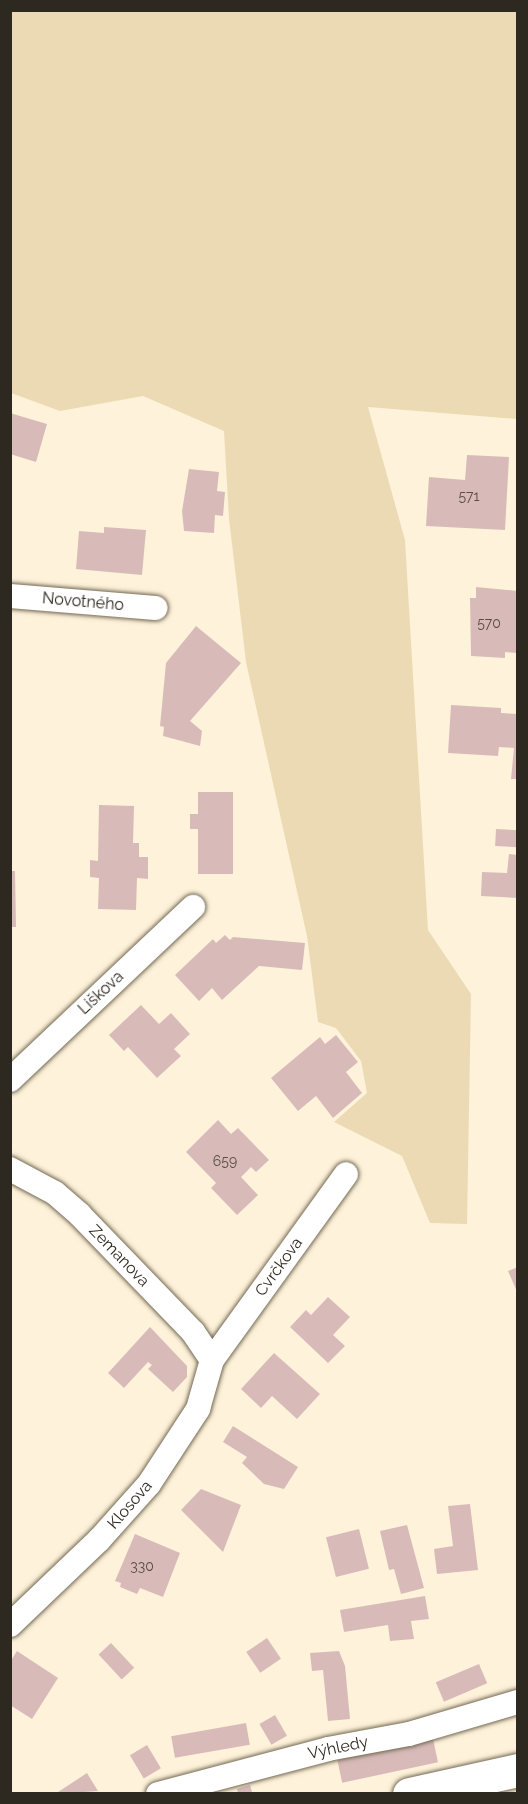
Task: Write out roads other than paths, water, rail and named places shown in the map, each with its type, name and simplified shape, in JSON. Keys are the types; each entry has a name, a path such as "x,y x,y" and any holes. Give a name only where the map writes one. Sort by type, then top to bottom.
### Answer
{"street":[{"name":"Novotného","path":"10,596 156,608"},
{"name":"Liškova","path":"10,1080 193,907"},
{"name":"Zemanova","path":"10,1169 55,1193 80,1215 193,1332 213,1360"},
{"name":"Cvrčkova","path":"213,1360 346,1174"},
{"name":"Klosova","path":"10,1625 99,1540 149,1484 198,1409 213,1360"},
{"name":"Výhledy","path":"158,1794 328,1749 409,1734 518,1701"},
{"path":"409,1794 518,1770"}]}
